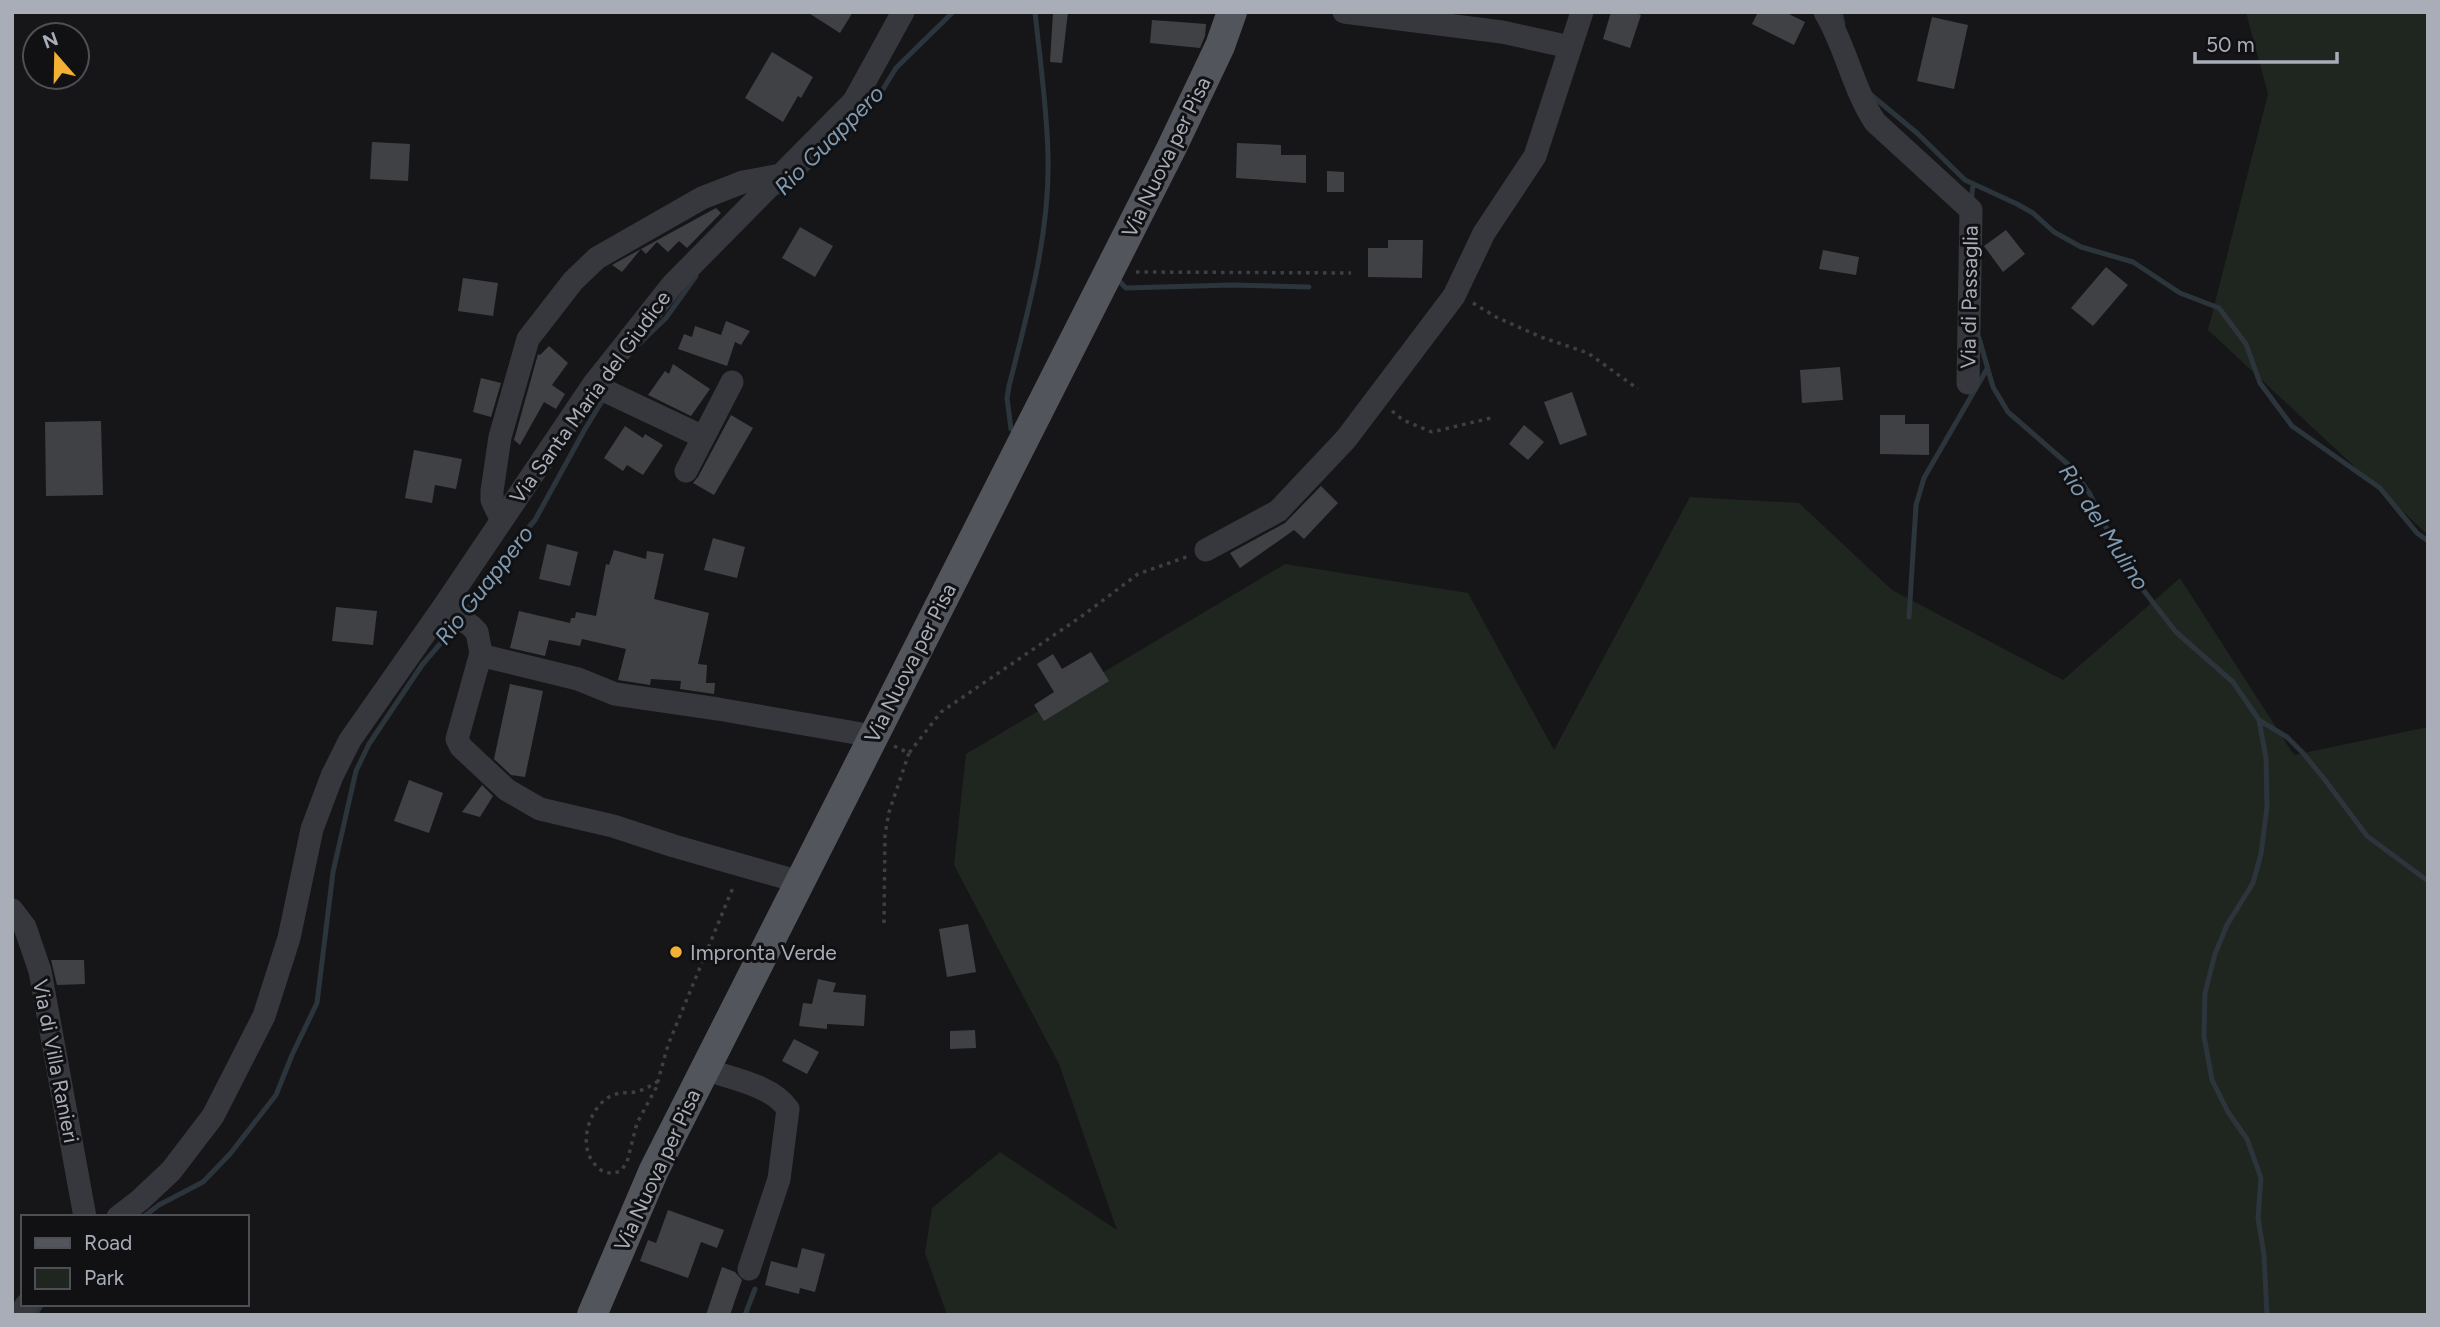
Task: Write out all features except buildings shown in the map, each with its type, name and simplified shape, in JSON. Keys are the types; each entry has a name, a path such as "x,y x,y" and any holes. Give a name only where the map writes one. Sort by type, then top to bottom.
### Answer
{"main road":[{"name":"Via Nuova per Pisa","path":"592,1315 654,1170 1109,272 1199,91 1232,12"}],"street":[{"name":"Via Santa Maria del Giudice","path":"121,1215 171,1171 213,1116 264,1016 289,938 312,829 332,776 350,740 447,608 501,519 673,284 854,101 904,12"},
{"path":"1344,12 1502,32 1570,47"},
{"path":"1206,550 1278,511 1346,439 1456,294 1484,233 1535,156 1582,12"},
{"name":"Via di Passaglia","path":"1825,12 1834,27 1864,106 1875,122 1971,210 1968,383"},
{"path":"501,519 492,500 500,437 528,339 573,281 597,258 702,198 743,182 781,175"},
{"path":"686,471 732,382"},
{"path":"597,387 703,437"},
{"path":"447,608 477,632 481,653 457,739 461,747 507,790 540,809 613,826 800,882"},
{"path":"481,653 578,679 615,694 873,736"},
{"name":"Via di Villa Ranieri","path":"12,910 25,928 40,971 85,1215"},
{"path":"704,1069 765,1090 782,1100 788,1109 779,1179 749,1269"}],"path":[{"path":"1109,272 1350,273"},
{"path":"1456,294 1496,317 1541,337 1588,353 1637,389"},
{"path":"1376,400 1403,420 1432,432 1495,416"},
{"path":"884,923 885,835 888,812 909,753 941,712 1082,616 1138,574 1206,550"},
{"path":"873,736 909,753"},
{"path":"658,1081 637,1092 610,1096 600,1106 586,1131 585,1146 586,1154 602,1172 611,1174 621,1171 627,1163 637,1124 650,1102 658,1081 673,1032 734,885 746,865"}],"green space":[{"path":"2246,12 2428,12 2428,535 2208,330 2268,94"},
{"path":"1690,497 1799,503 1892,590 2063,680 2180,578 2294,755 2428,727 2428,1315 947,1315 925,1253 932,1208 1000,1152 1117,1230 1059,1064 954,865 966,754 1285,564 1468,593 1554,750"}],"waterway":[{"name":"Rio Guappero","path":"779,192 795,181 880,94 896,68 953,12"},
{"path":"1011,429 1007,398 1042,243 1048,185 1046,120 1035,12"},
{"name":"Rio del Mulino","path":"1840,12 1843,24"},
{"path":"1870,94 1917,133 1965,180 2033,213 2054,232 2081,247 2133,262 2180,293 2219,308 2246,344 2260,383 2292,426 2380,488 2417,533 2428,541"},
{"name":"Rio del Mulino","path":"1971,203 1973,184"},
{"name":"Rio Guappero","path":"640,343 666,318 696,276"},
{"path":"1120,282 1126,288 1232,285 1309,287"},
{"name":"Rio del Mulino","path":"1979,338 1993,387 2008,412 2070,466 2090,494 2104,524 2144,591 2176,632 2233,682 2259,720 2287,737 2303,753 2367,836 2428,881"},
{"path":"1909,617 1916,505 1924,478 1987,369"},
{"name":"Rio Guappero","path":"463,615 535,520 604,398"},
{"name":"Rio Guappero","path":"146,1215 203,1182 230,1154 276,1095 317,1003 333,872 356,771 369,744 422,665 458,623"},
{"path":"2259,720 2266,758 2267,807 2261,854 2253,883 2227,925 2215,954 2205,993 2204,1036 2212,1080 2228,1112 2247,1139 2261,1178 2258,1218 2264,1255 2267,1315"},
{"path":"745,1315 755,1289"},
{"name":"Rio Guappero","path":"35,1315 41,1306"}],"place":[{"name":"Impronta Verde","path":"676,952"}]}
